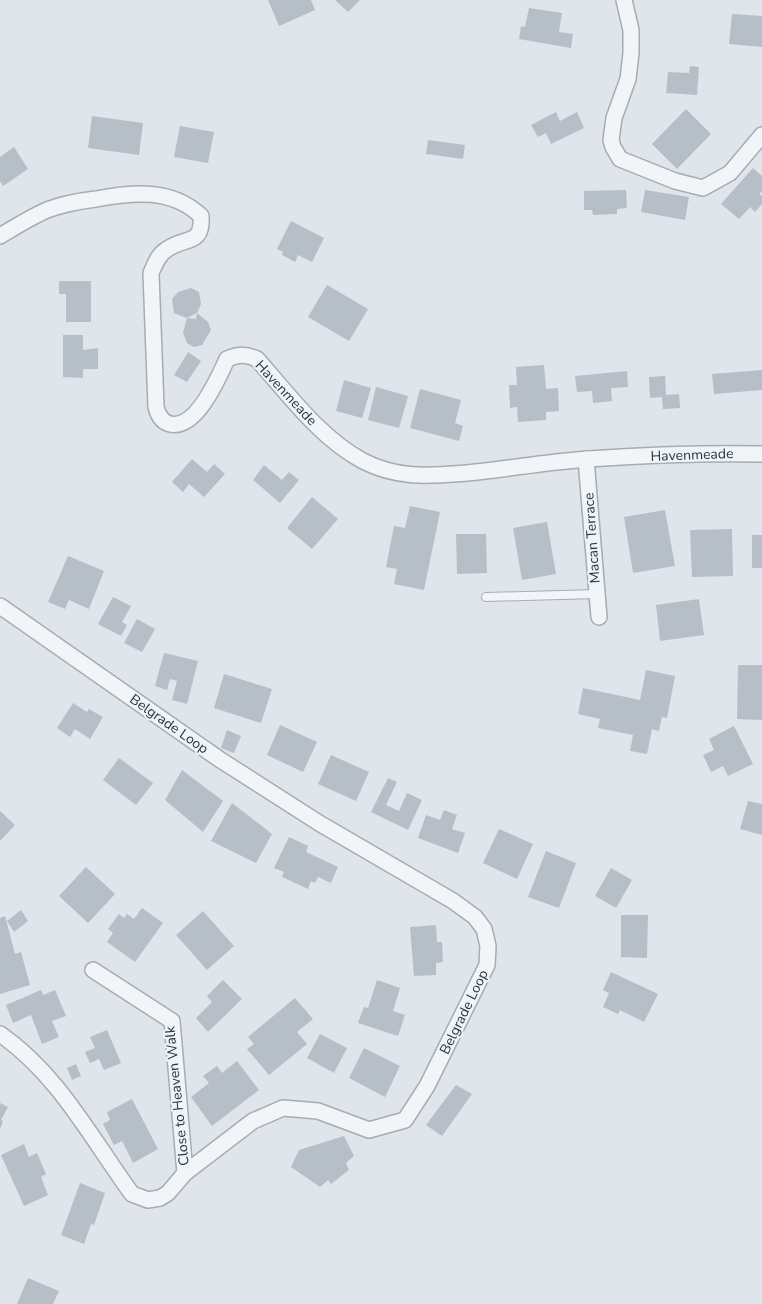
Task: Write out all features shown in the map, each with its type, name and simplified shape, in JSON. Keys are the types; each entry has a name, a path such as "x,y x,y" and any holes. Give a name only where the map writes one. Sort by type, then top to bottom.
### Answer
{"street":[{"path":"624,0 631,30 631,53 628,79 614,118 611,140 620,159 675,181 702,188 730,173 762,135"},
{"name":"Havenmeade","path":"0,236 45,211 62,205 118,194 137,193 177,199 192,208 200,216 201,227 198,235 190,241 176,244 165,250 157,259 151,272 156,407 159,416 167,424 179,426 187,422 202,406 227,359 247,355 257,359 312,422 362,460 377,467 420,476 510,469 586,459 662,455 762,454"},
{"name":"Macan Terrace","path":"586,459 599,617"},
{"name":"Belgrade Loop","path":"0,606 219,758 319,822 453,901 475,918 484,930 488,946 487,965 427,1086 405,1120 369,1130 318,1111 283,1108 253,1121 185,1173 168,1193 160,1198 148,1200 132,1194 62,1092 13,1043 0,1034"},
{"name":"Close to Heaven Walk","path":"93,970 172,1021 185,1173"}],"lane":[{"path":"486,596 596,594"}],"building":[{"path":"268,0 311,0 315,10 279,26"},
{"path":"335,0 360,0 348,12"},
{"path":"529,8 562,13 559,32 573,34 571,48 519,39 521,26 525,27"},
{"path":"732,14 762,16 762,47 729,44"},
{"path":"690,66 699,67 697,95 666,93 668,72 689,73"},
{"path":"686,109 711,134 677,169 652,144"},
{"path":"556,112 560,121 577,112 584,128 551,144 546,133 538,137 531,125"},
{"path":"92,116 143,123 139,155 88,148"},
{"path":"180,126 214,132 208,163 174,157"},
{"path":"428,140 465,145 463,159 426,154"},
{"path":"14,147 28,169 3,186 0,181 0,157"},
{"path":"753,168 762,176 762,191 759,194 762,196 762,204 755,212 750,207 739,219 721,204"},
{"path":"626,190 627,208 617,209 617,214 593,215 592,210 584,210 584,191"},
{"path":"645,190 689,197 685,220 641,212"},
{"path":"291,221 324,238 312,262 298,255 295,262 282,255 283,252 277,249"},
{"path":"59,281 91,281 91,322 66,322 66,294 59,294"},
{"path":"327,285 368,309 349,341 308,317"},
{"path":"191,288 199,292 201,304 197,313 187,318 174,313 172,299 178,292"},
{"path":"197,313 208,322 211,330 202,345 194,347 187,343 183,333 187,318 196,319"},
{"path":"63,335 83,335 83,350 98,348 98,369 83,369 83,378 63,377"},
{"path":"188,352 201,361 187,382 174,375"},
{"path":"544,365 546,389 558,388 559,411 546,412 546,420 518,422 517,407 510,408 509,385 517,385 516,367"},
{"path":"762,370 762,390 714,394 712,374"},
{"path":"627,371 628,387 611,388 612,401 593,403 592,391 577,392 575,376"},
{"path":"665,376 666,395 679,394 680,408 663,409 662,397 650,398 649,377"},
{"path":"344,380 371,388 362,418 336,411"},
{"path":"376,387 408,396 399,428 368,420"},
{"path":"420,389 461,400 455,423 463,426 459,441 410,428"},
{"path":"192,459 207,472 214,464 225,474 204,497 189,484 183,492 172,482"},
{"path":"264,465 282,480 289,472 299,480 280,503 253,480"},
{"path":"312,497 338,519 312,549 287,528"},
{"path":"410,506 440,512 424,590 394,584 397,569 386,567 394,526 405,528"},
{"path":"665,510 675,566 633,573 624,517"},
{"path":"547,522 556,574 522,580 513,528"},
{"path":"732,529 733,576 692,577 690,530"},
{"path":"456,534 486,534 487,573 457,574"},
{"path":"752,535 762,535 762,568 752,568"},
{"path":"68,556 104,571 89,609 69,600 65,609 48,602"},
{"path":"113,597 131,606 122,622 127,625 121,636 98,624"},
{"path":"699,599 704,635 660,641 656,605"},
{"path":"137,619 155,629 142,652 124,643"},
{"path":"164,653 198,661 187,704 172,700 177,681 170,679 167,690 155,686"},
{"path":"738,665 762,665 762,720 737,719"},
{"path":"646,670 675,676 667,718 662,717 659,731 652,729 647,754 630,751 633,735 598,728 600,719 578,714 583,688 640,700"},
{"path":"224,674 272,689 261,723 214,708"},
{"path":"73,703 87,712 89,709 103,717 90,739 75,729 70,737 57,728"},
{"path":"280,725 317,742 303,772 267,755"},
{"path":"734,726 753,764 728,776 723,766 711,772 703,755 714,750 709,739"},
{"path":"227,730 241,736 234,753 221,748"},
{"path":"331,755 369,772 356,801 318,784"},
{"path":"119,758 153,783 136,805 103,780"},
{"path":"182,770 223,801 203,832 165,800"},
{"path":"388,778 397,782 386,805 399,811 407,793 422,800 408,830 371,812"},
{"path":"748,801 762,804 762,835 740,829"},
{"path":"232,803 272,834 256,863 211,841"},
{"path":"444,810 457,815 452,829 465,833 458,853 418,838 426,815 440,820"},
{"path":"0,811 15,825 0,841"},
{"path":"499,829 533,844 517,879 483,863"},
{"path":"289,837 308,846 306,852 338,867 331,883 318,877 315,883 311,881 308,889 282,877 284,872 274,868"},
{"path":"546,851 576,863 559,908 528,897"},
{"path":"86,867 115,894 88,923 59,896"},
{"path":"611,868 632,880 616,908 595,896"},
{"path":"142,908 163,923 135,962 107,942 113,933 108,929 119,914 124,918 127,914 134,919"},
{"path":"21,910 28,921 14,932 7,921"},
{"path":"203,911 234,946 207,970 176,935"},
{"path":"621,915 648,915 647,958 621,957"},
{"path":"5,916 15,954 21,952 30,985 0,994 0,918"},
{"path":"436,925 437,942 442,942 443,962 436,963 436,975 414,976 410,927"},
{"path":"611,972 658,994 644,1022 620,1010 618,1014 603,1007 609,993 603,990"},
{"path":"223,980 242,999 208,1032 196,1018 212,1002 207,996"},
{"path":"377,980 400,988 393,1011 405,1015 398,1036 358,1023 364,1007 368,1008"},
{"path":"41,990 43,995 55,990 66,1016 52,1021 59,1037 42,1044 31,1015 13,1023 6,1005"},
{"path":"295,998 313,1019 297,1032 307,1044 269,1075 247,1049 254,1044 248,1037"},
{"path":"107,1030 121,1063 104,1070 99,1059 90,1063 85,1052 95,1048 90,1037"},
{"path":"320,1034 347,1048 334,1073 307,1058"},
{"path":"364,1048 400,1066 385,1097 349,1078"},
{"path":"237,1061 259,1090 212,1126 191,1097 209,1083 203,1076 217,1066 222,1073"},
{"path":"76,1064 81,1076 72,1080 67,1068"},
{"path":"456,1085 472,1094 442,1136 426,1125"},
{"path":"132,1099 158,1149 133,1163 122,1141 114,1145 103,1124 110,1120 107,1112"},
{"path":"0,1103 8,1107 1,1120 3,1121 0,1129"},
{"path":"344,1136 354,1156 346,1163 349,1170 331,1184 328,1180 320,1187 291,1167 299,1150"},
{"path":"24,1144 29,1157 37,1153 46,1174 41,1177 48,1195 24,1206 1,1155"},
{"path":"80,1183 105,1193 94,1225 91,1224 84,1244 61,1235"},
{"path":"28,1278 59,1291 53,1304 17,1304"}]}
